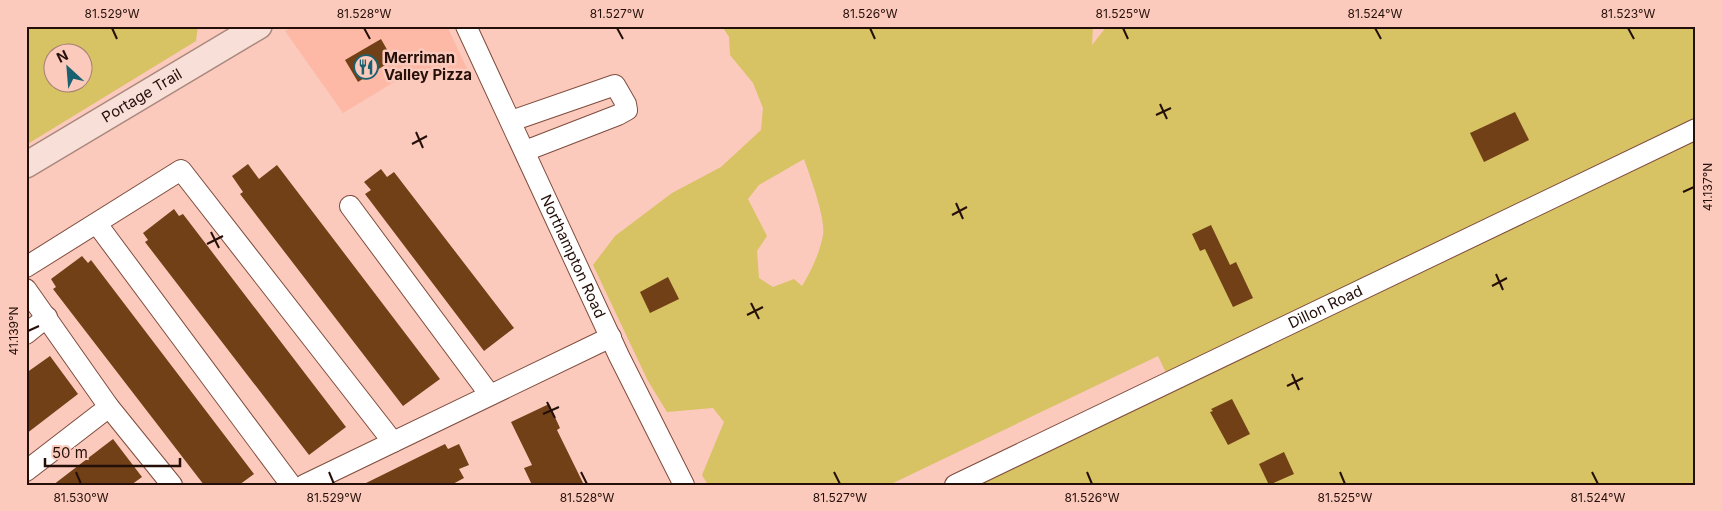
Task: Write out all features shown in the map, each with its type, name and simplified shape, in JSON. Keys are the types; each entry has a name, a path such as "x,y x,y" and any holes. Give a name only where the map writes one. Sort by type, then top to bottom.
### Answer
{"main road":[{"name":"Portage Trail","path":"26,165 259,26"}],"street":[{"name":"Northampton Road","path":"466,26 611,337 684,485"},
{"path":"511,122 615,85 626,104 627,110 618,115 524,151"},
{"name":"Dillon Road","path":"955,485 1696,128"},
{"path":"26,267 181,170 393,442"},
{"path":"350,206 490,395"},
{"path":"97,224 291,485"},
{"path":"26,290 47,317 109,407 172,485"},
{"path":"26,334 47,317"},
{"path":"304,485 611,337"},
{"path":"26,471 109,407"}],"shaded area":[{"path":"26,26 198,26 196,41 26,145"},
{"path":"294,26 447,26 470,75 404,76 343,113 285,31"},
{"path":"722,26 1093,26 1092,45 1107,26 1696,26 1696,485 955,485 1170,381 1158,356 889,485 708,485 702,475 724,422 713,408 667,412 648,381 593,265 615,236 672,193 721,167 761,130 763,108 753,83 730,55 729,37","holes":["804,159 817,197 822,219 822,241 815,262 802,286 794,279 773,287 759,278 757,251 767,236 748,199 759,185"]}],"building":[{"name":"Merriman Valley Pizza","path":"381,39 393,60 358,82 345,60"},
{"path":"1515,112 1529,140 1484,162 1470,133"},
{"path":"248,164 259,179 277,165 440,379 403,406 240,194 243,192 232,176"},
{"path":"381,169 387,177 394,172 514,328 484,351 365,194 371,190 364,182"},
{"path":"174,209 179,216 183,214 346,427 309,455 145,242 148,240 143,233"},
{"path":"1211,225 1230,265 1236,262 1253,298 1233,307 1205,249 1200,251 1192,234"},
{"path":"82,256 88,263 91,260 254,474 239,485 204,485 53,289 56,287 51,279"},
{"path":"668,277 679,299 650,313 640,292"},
{"path":"50,356 78,394 26,434 26,373"},
{"path":"1232,399 1250,434 1228,445 1210,412 1213,411 1211,409"},
{"path":"549,404 560,428 557,430 584,485 532,485 524,468 532,465 511,422"},
{"path":"113,439 142,477 131,485 53,485"},
{"path":"445,444 448,449 459,444 469,465 459,469 464,478 451,485 362,485"},
{"path":"1284,452 1294,474 1269,485 1259,464"}],"place":[{"name":"Merriman Valley Pizza","path":"366,67"}]}
